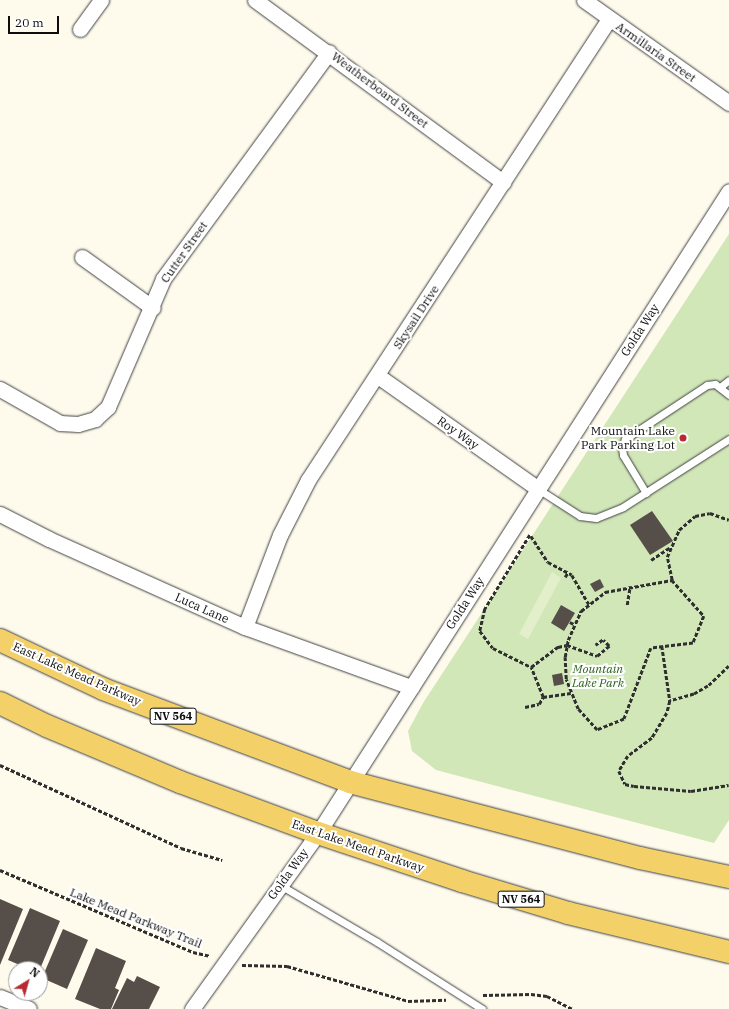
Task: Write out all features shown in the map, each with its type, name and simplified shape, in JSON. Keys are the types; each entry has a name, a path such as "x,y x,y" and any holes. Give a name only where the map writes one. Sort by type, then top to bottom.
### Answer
{"main road":[{"name":"East Lake Mead Parkway","path":"0,640 103,689 350,782 640,858 729,877"},
{"name":"East Lake Mead Parkway","path":"0,703 47,726 173,779 318,833 462,881 568,913 729,952"}],"street":[{"path":"80,29 101,0"},
{"name":"Weatherboard Street","path":"255,0 329,52 503,182"},
{"name":"Armillaria Street","path":"584,0 729,103"},
{"name":"Skysail Drive","path":"245,627 280,535 308,480 378,376 609,19"},
{"name":"Cutter Street","path":"0,389 60,423 78,424 95,419 108,406 153,308 163,279 329,52"},
{"name":"Golda Way","path":"192,1009 225,960 318,833 729,190"},
{"path":"82,257 153,308"},
{"name":"Roy Way","path":"378,376 538,489"},
{"name":"Luca Lane","path":"0,514 49,539 245,627 411,687"},
{"path":"0,997 29,1009"}],"lane":[{"path":"720,387 729,380"},
{"path":"646,493 623,455 622,448 625,439 707,385 715,384 729,395"},
{"path":"538,489 580,516 596,518 609,515 646,493 729,439"},
{"path":"280,885 377,942 464,999 482,1009"}],"path":[{"path":"672,580 630,586 605,592 589,604 574,624 565,657 566,679 578,709 596,730 624,719 651,648 693,643 704,616 672,580 668,568 669,548 679,530 694,517 710,513 729,520"},
{"path":"525,708 539,704 543,696 531,667 493,648 480,631 480,620 530,534 544,557 568,572 589,604"},
{"path":"651,560 669,548"},
{"path":"551,569 553,564"},
{"path":"565,576 568,572"},
{"path":"627,605 630,586"},
{"path":"570,622 574,624"},
{"path":"531,667 558,647 568,645 578,651 597,656 609,646 603,640 596,645"},
{"path":"662,646 670,701 667,713 652,738 628,756 619,771 625,784 641,787 691,791 729,785"},
{"path":"670,701 694,694 708,686 729,666"},
{"path":"543,696 571,693"},
{"path":"0,765 181,848 222,860"},
{"name":"Lake Mead Parkway Trail","path":"0,870 193,952 244,965 287,966 408,1001 464,999 507,993 531,994 548,996 574,1009"}],"green space":[{"name":"Mountain Lake Park","path":"729,234 729,820 714,843 436,770 412,751 408,731 423,703"},
{"path":"552,572 561,578 528,639 519,634"}],"building":[{"path":"652,511 673,541 650,555 630,525"},
{"path":"600,579 604,587 595,592 590,584"},
{"path":"561,605 575,613 564,631 551,623"},
{"path":"562,673 564,684 554,686 552,675"},
{"path":"0,899 23,909 0,965"},
{"path":"30,908 60,921 43,961 8,960"},
{"path":"63,929 88,940 67,989 48,981 48,964"},
{"path":"96,948 126,961 115,988 119,990 111,1009 100,1009 75,999"},
{"path":"137,976 160,987 149,1009 112,1009 127,978 134,982"}],"place":[{"name":"Mountain Lake Park Parking Lot","path":"683,438"}]}
